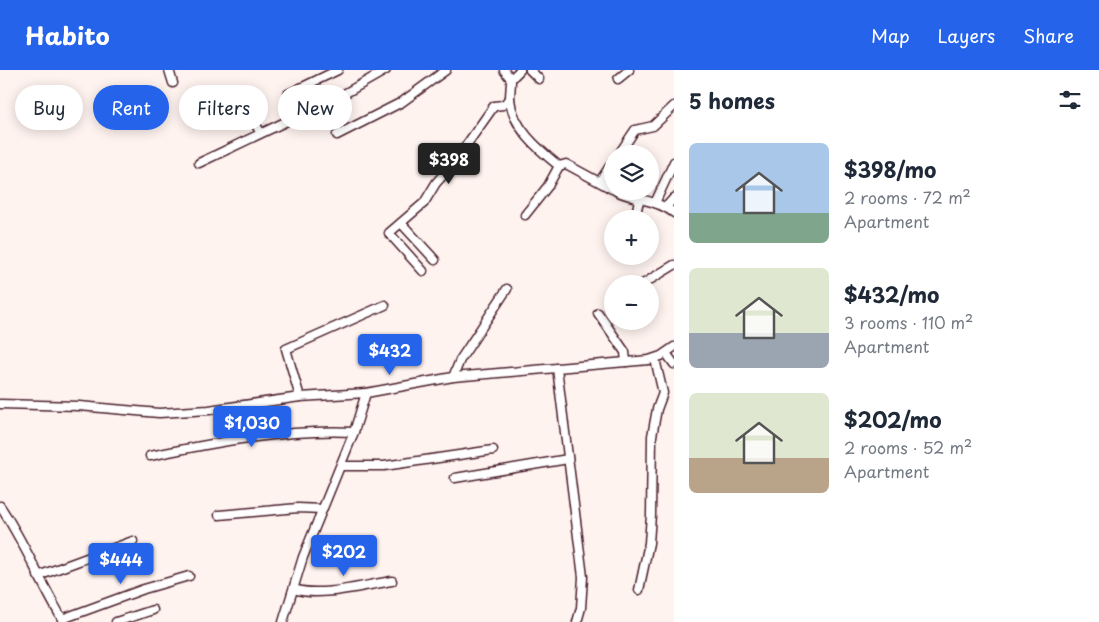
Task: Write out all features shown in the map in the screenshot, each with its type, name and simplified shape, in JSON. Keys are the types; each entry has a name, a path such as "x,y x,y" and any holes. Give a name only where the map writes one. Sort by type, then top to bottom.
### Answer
{"street":[{"path":"169,70 173,83"},
{"path":"307,85 338,70"},
{"path":"199,163 260,132 344,94 386,70"},
{"path":"337,134 402,102 446,70"},
{"path":"504,70 511,79 510,99 515,120"},
{"path":"511,79 520,70"},
{"path":"530,70 539,79"},
{"path":"618,79 629,70"},
{"path":"423,271 389,233 424,203 436,182 453,164 478,126 494,106 503,106 510,99"},
{"path":"503,106 547,157 559,166"},
{"path":"625,145 635,130 653,126 674,106"},
{"path":"655,203 674,162"},
{"path":"525,215 548,186 559,166 566,164 604,184"},
{"path":"600,181 604,175"},
{"path":"666,207 674,198"},
{"path":"637,210 639,200 666,207 674,213"},
{"path":"401,223 435,260"},
{"path":"658,275 674,265"},
{"path":"453,377 460,360 507,289"},
{"path":"300,397 286,349 385,305"},
{"path":"598,313 625,352 626,362"},
{"path":"0,404 79,406 159,413 218,409 300,397 366,393 453,377 655,359 674,347"},
{"path":"666,353 674,364"},
{"path":"639,590 648,551 651,515 652,436 657,409 663,393 655,359"},
{"path":"557,368 583,577 581,608 577,622"},
{"path":"283,622 303,557 341,466 366,393"},
{"path":"150,456 250,437 316,430 354,432"},
{"path":"341,466 384,466 493,450"},
{"path":"455,478 568,459"},
{"path":"0,506 17,532 38,576 63,621 144,589 189,576"},
{"path":"219,515 298,508 322,509"},
{"path":"38,576 133,541"},
{"path":"294,588 303,592 340,589 392,581"},
{"path":"116,622 153,610"}]}
